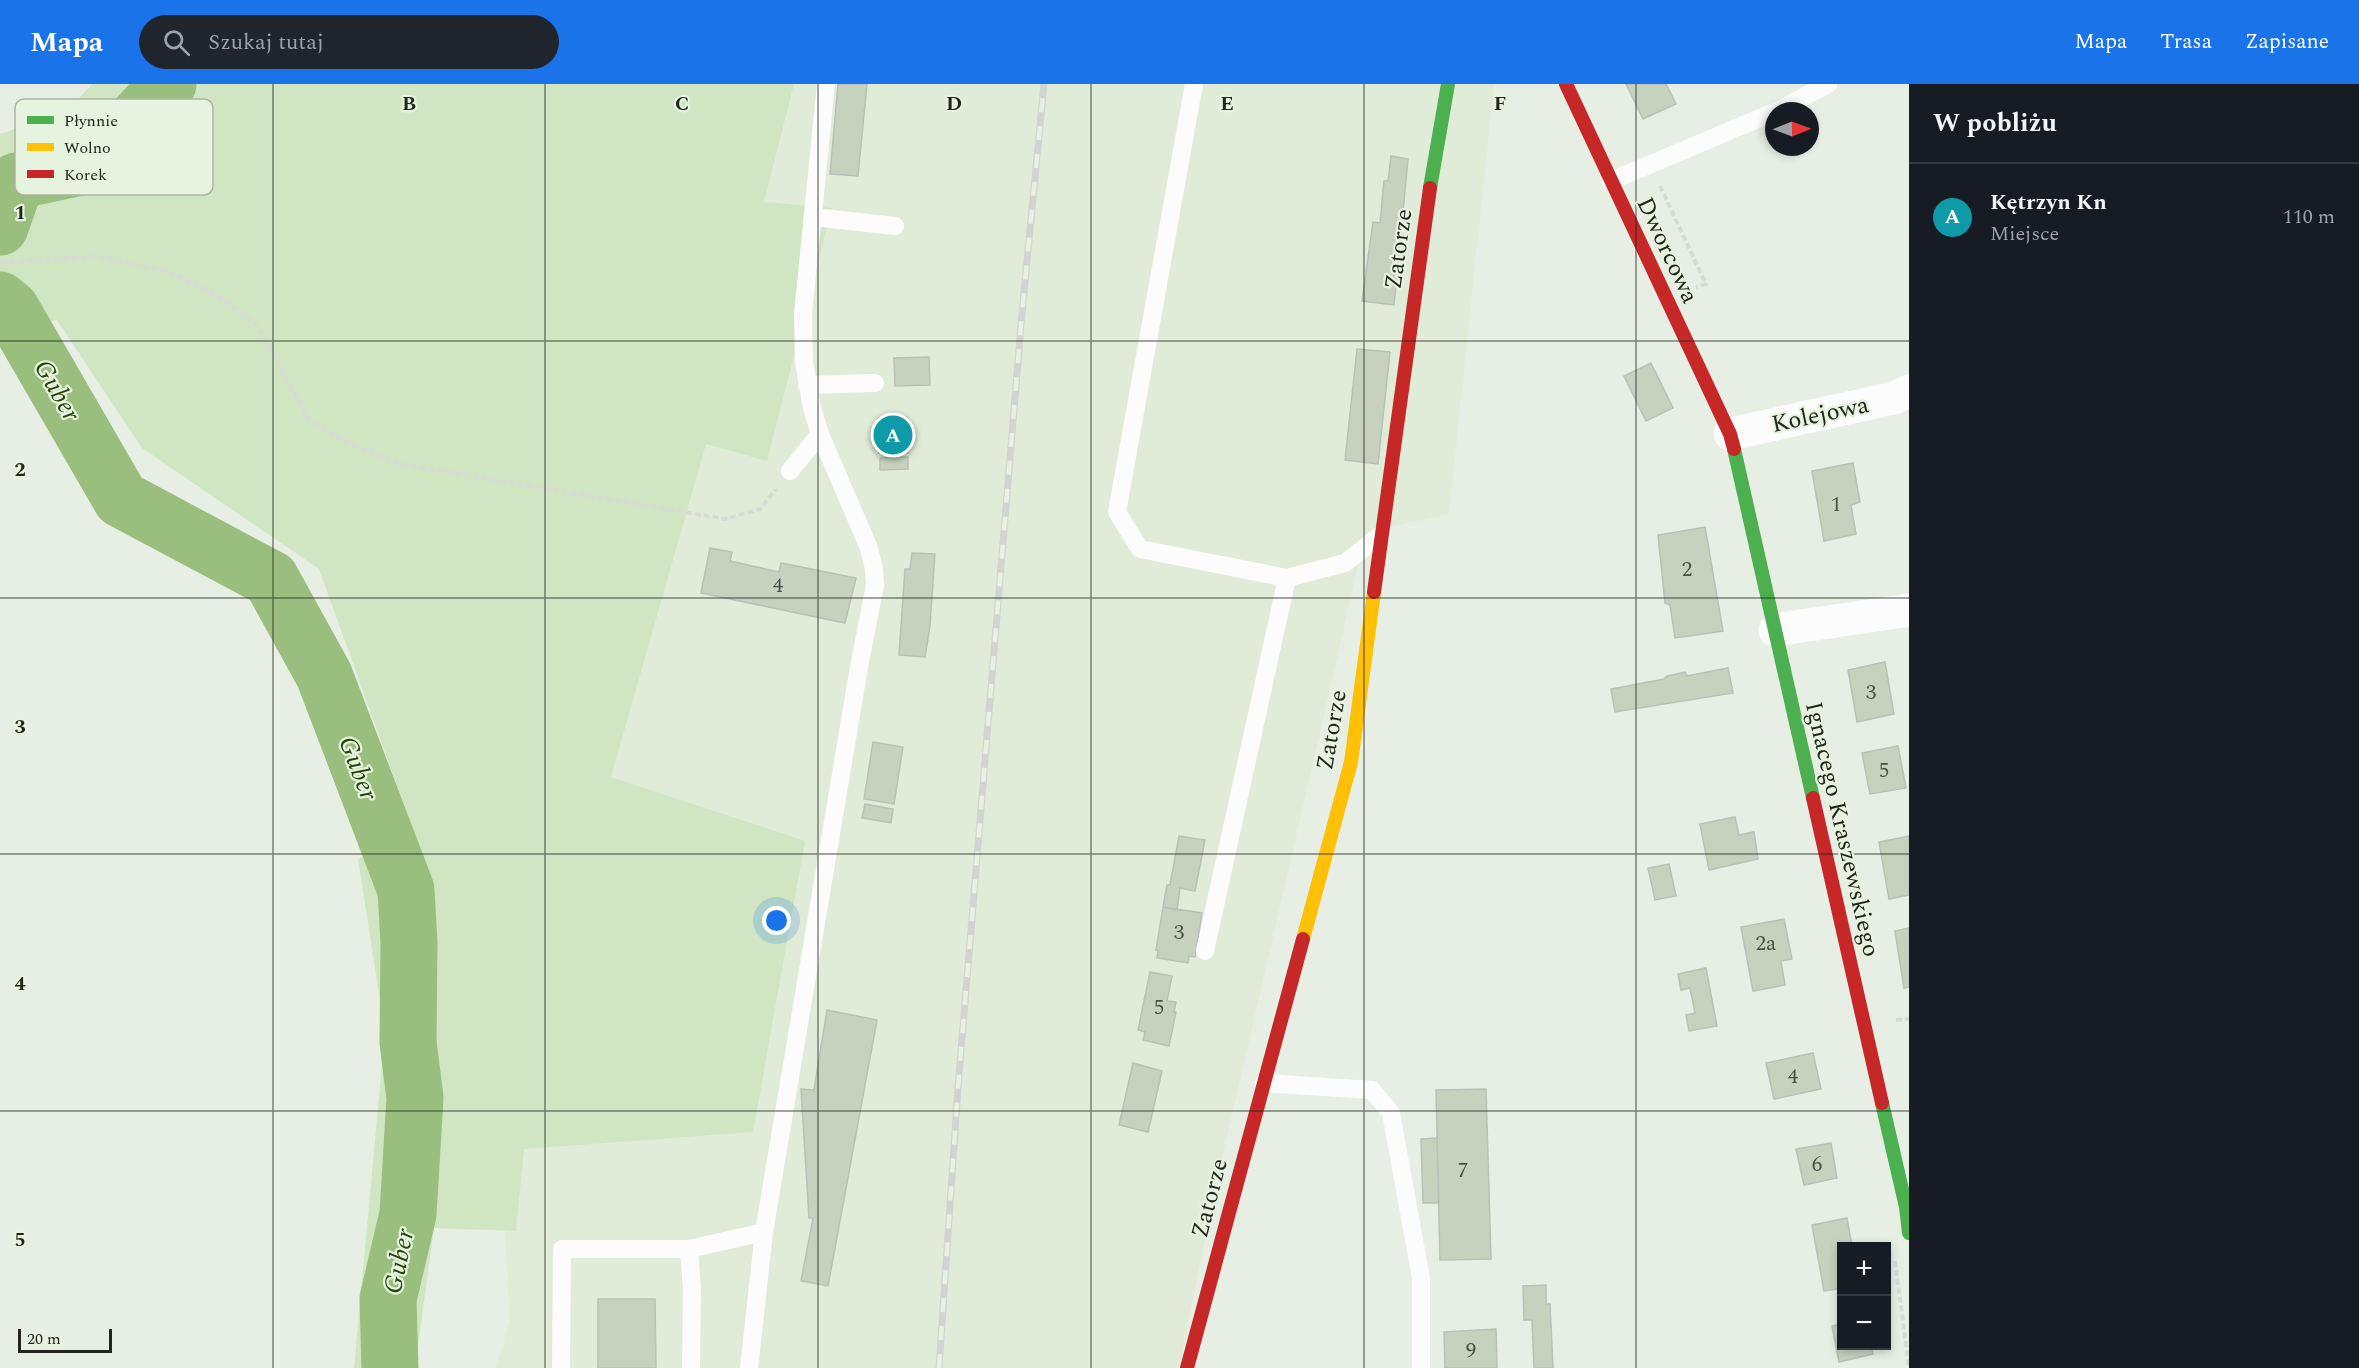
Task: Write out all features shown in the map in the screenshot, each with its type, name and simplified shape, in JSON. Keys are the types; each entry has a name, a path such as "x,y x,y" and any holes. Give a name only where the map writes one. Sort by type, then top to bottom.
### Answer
{"street":[{"name":"Zatorze","path":"1187,1368 1351,762 1428,197 1448,84"},
{"name":"Dworcowa","path":"1566,84 1730,434"},
{"name":"Kolejowa","path":"1730,434 1894,398 1909,391"},
{"name":"Ignacego Kraszewskiego","path":"1730,434 1906,1207 1909,1233"},
{"path":"1775,630 1909,610"}],"lane":[{"path":"749,1368 764,1232 859,667 875,585 869,548 820,434 807,385 804,362 803,314 826,84"},
{"path":"1194,84 1117,512 1140,549 1287,578 1345,563 1382,534"},
{"path":"1795,102 1828,84"},
{"path":"1611,181 1765,117"},
{"path":"814,217 895,226"},
{"path":"807,385 875,383"},
{"path":"790,471 820,434"},
{"path":"1205,951 1287,578"},
{"path":"1264,1083 1372,1090 1391,1113 1421,1278 1421,1368"},
{"path":"561,1368 562,1249 689,1249 764,1232"},
{"path":"689,1249 692,1289 691,1368"}],"path":[{"path":"0,262 96,256 169,272 212,292 258,326 309,420 344,441 396,463 725,519 760,509 790,471"}],"shaded area":[{"path":"739,84 1494,84 1449,514 1366,532 1215,1189 1179,1368 496,1368 510,1319 486,902"}],"green space":[{"path":"92,84 794,84 764,202 832,208 767,461 706,444 611,777 805,841 753,1132 524,1149 516,1231 434,1228 415,1368 354,1368 385,1032 358,859 414,833 319,569 142,448 57,320 0,328 0,134 15,129 15,195 213,195 213,99 78,99"}],"building":[{"path":"838,84 867,84 858,176 830,174"},
{"path":"1626,84 1666,84 1676,104 1643,119"},
{"path":"1391,156 1408,159 1394,305 1362,301 1373,222 1380,223 1384,181 1388,181"},
{"path":"1357,349 1390,352 1378,464 1345,460"},
{"path":"929,357 930,385 895,386 894,358"},
{"path":"1651,363 1673,408 1646,421 1624,376"},
{"path":"907,417 908,453 879,453 878,418"},
{"path":"908,457 908,469 880,470 880,458"},
{"path":"1853,463 1860,502 1851,505 1856,534 1824,541 1812,471"},
{"path":"1705,527 1723,631 1675,638 1670,605 1665,603 1658,535"},
{"path":"710,548 732,552 730,561 779,572 781,563 856,578 845,623 701,593"},
{"path":"912,553 935,554 930,626 925,657 899,655 905,569 910,569"},
{"path":"1885,662 1894,714 1857,722 1848,670"},
{"path":"1728,668 1733,693 1615,712 1611,689 1664,679 1667,676 1685,672 1687,676"},
{"path":"873,742 903,747 894,804 864,799"},
{"path":"1898,746 1906,788 1870,794 1862,753"},
{"path":"865,804 893,809 891,823 862,818"},
{"path":"1735,817 1739,835 1754,832 1758,859 1709,870 1700,824"},
{"path":"1179,836 1205,840 1195,891 1180,888 1177,910 1163,907 1167,885 1170,885"},
{"path":"1909,836 1909,895 1889,899 1879,842"},
{"path":"1669,864 1676,896 1655,900 1648,868"},
{"path":"1163,907 1202,913 1195,957 1189,956 1188,963 1157,958 1158,951 1156,950"},
{"path":"1784,919 1792,959 1781,961 1785,985 1753,991 1741,927"},
{"path":"1909,928 1909,987 1904,988 1895,931"},
{"path":"1706,968 1717,1026 1689,1031 1686,1015 1695,1013 1690,988 1681,990 1678,974"},
{"path":"1150,972 1172,976 1167,1001 1176,1002 1174,1012 1176,1012 1169,1046 1143,1040 1145,1032 1138,1030"},
{"path":"827,1010 877,1020 828,1286 801,1281 813,1218 809,1218 801,1089 814,1090"},
{"path":"1813,1053 1821,1089 1774,1099 1766,1063"},
{"path":"1133,1063 1162,1071 1148,1132 1119,1125"},
{"path":"1486,1089 1491,1259 1440,1260 1436,1090"},
{"path":"1437,1138 1439,1203 1423,1203 1421,1139"},
{"path":"1831,1143 1837,1178 1804,1185 1796,1149"},
{"path":"1847,1218 1851,1242 1837,1242 1837,1289 1824,1291 1812,1225"},
{"path":"1546,1285 1546,1304 1550,1304 1553,1368 1534,1368 1532,1320 1524,1320 1523,1286"},
{"path":"598,1299 655,1299 656,1368 598,1368"},
{"path":"1837,1325 1837,1350 1872,1350 1873,1354 1839,1362 1832,1326"},
{"path":"1496,1329 1497,1368 1445,1368 1444,1332"}],"waterway":[{"name":"Guber","path":"154,99 168,84"},
{"name":"Guber","path":"0,227 15,184"},
{"name":"Guber","path":"0,300 11,309 121,499 271,579 324,675 406,890 409,943 408,1042 415,1098 408,1214 388,1299 390,1368"}],"railway":[{"path":"939,1368 958,1087 1022,313 1044,84"}],"traffic: fast":[{"path":"1430,188 1448,84"},
{"path":"1734,449 1813,798"},
{"path":"1882,1103 1906,1207 1909,1233"}],"traffic: slow":[{"path":"1303,939 1351,762 1374,592"}],"traffic: jam":[{"path":"1566,84 1730,434 1734,449"},
{"path":"1374,592 1430,188"},
{"path":"1813,798 1882,1103"},
{"path":"1187,1368 1303,939"}],"place":[{"name":"Kętrzyn Kn","path":"893,435"}]}
